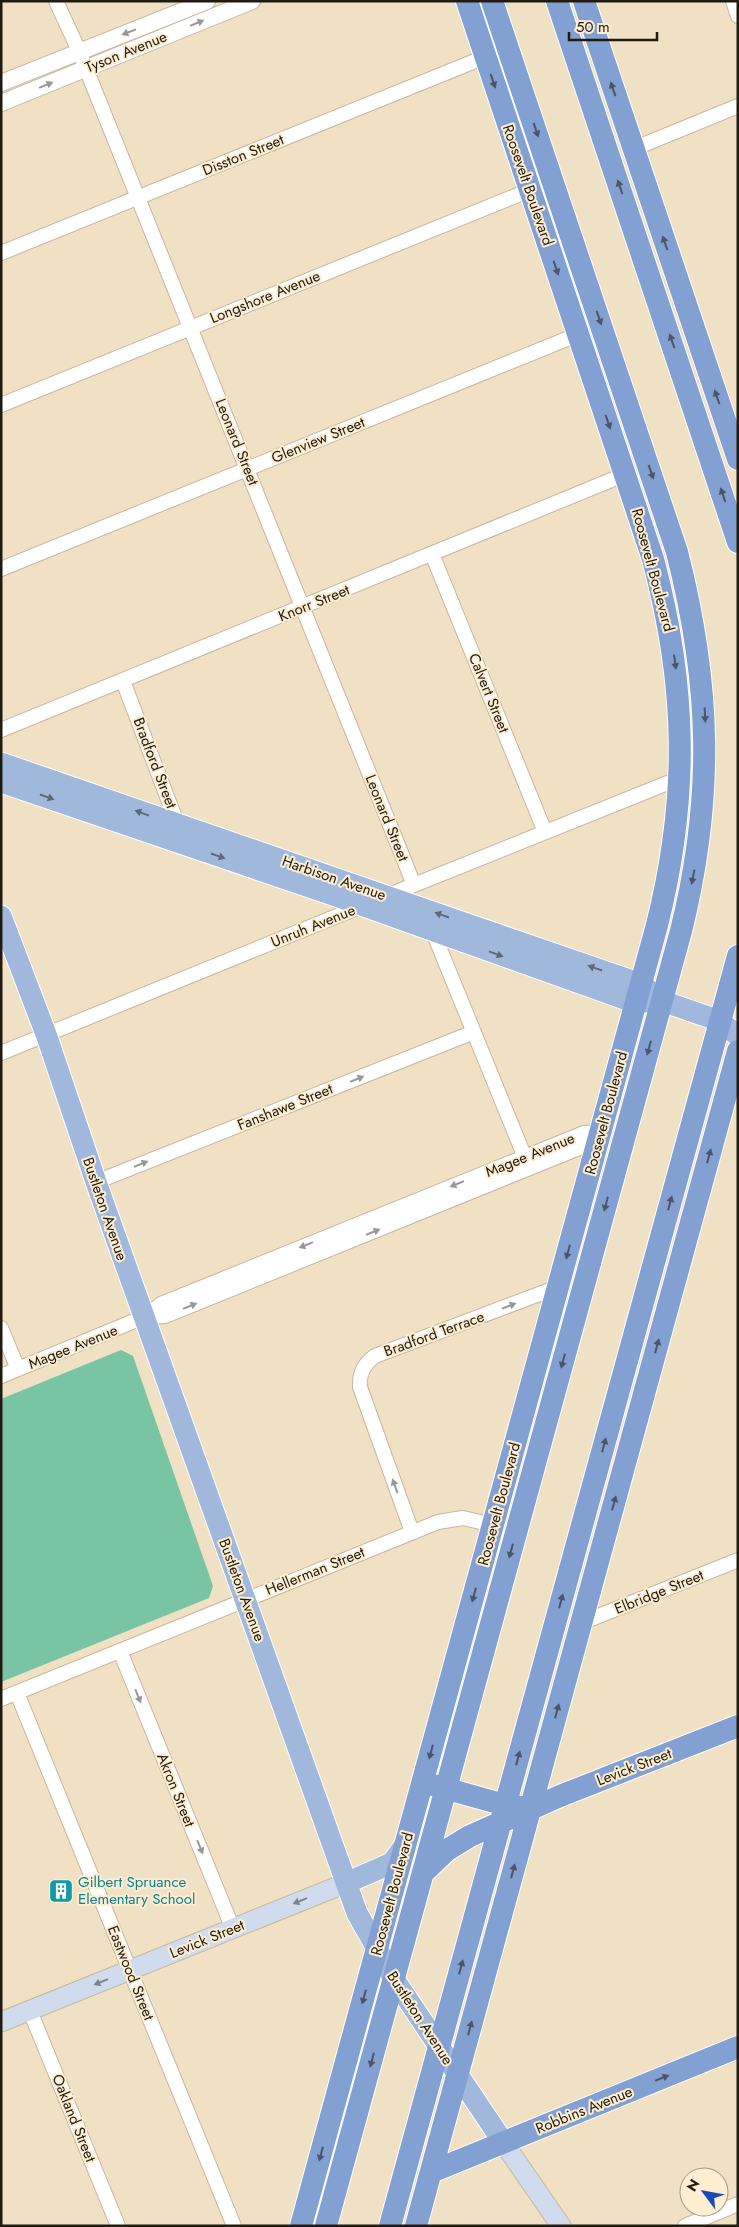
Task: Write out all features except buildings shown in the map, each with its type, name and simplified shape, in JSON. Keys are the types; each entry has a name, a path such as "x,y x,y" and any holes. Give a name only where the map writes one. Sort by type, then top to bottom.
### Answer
{"highway":[{"name":"Roosevelt Boulevard","path":"301,2226 639,994 670,871 677,826 680,778 679,698 668,616 654,559 466,1"},
{"name":"Roosevelt Boulevard","path":"326,2226 688,904 698,852 703,803 705,759 704,695 692,610 668,525 492,1"},
{"path":"557,1 738,542"},
{"path":"584,1 633,149 733,432 738,460"},
{"path":"390,2226 647,1289 729,1020 738,956"},
{"path":"416,2226 699,1192 733,1085 738,1051"},
{"path":"647,1289 699,1192"},
{"path":"521,1516 522,1420"},
{"path":"593,1581 597,1471"},
{"name":"Levick Street","path":"423,1782 446,1789 503,1814 530,1808 738,1726"},
{"path":"423,1873 459,1842 503,1814"},
{"name":"Robbins Avenue","path":"431,2172 738,2047"}],"main road":[{"name":"Harbison Avenue","path":"1,763 362,906 434,932 729,1020 738,1036"},
{"name":"Harbison Avenue","path":"1,782 386,896 639,994"},
{"name":"Bustleton Avenue","path":"1,916 46,1034 144,1318 363,1927 394,1979 457,2075 561,2226"},
{"name":"Levick Street","path":"1,2022 392,1863 405,1845"}],"street":[{"name":"Leonard Street","path":"56,1 86,68 137,198 248,468 414,885"},
{"name":"Tyson Avenue","path":"1,83 207,1"},
{"name":"Tyson Avenue","path":"1,103 252,1"},
{"path":"733,1 738,16"},
{"name":"Disston Street","path":"1,253 485,57"},
{"path":"633,149 738,106"},
{"name":"Longshore Avenue","path":"1,405 530,190"},
{"name":"Glenview Street","path":"1,569 579,334"},
{"name":"Knorr Street","path":"1,730 303,608 626,474"},
{"name":"Calvert Street","path":"432,554 545,832"},
{"name":"Bradford Street","path":"124,681 182,835"},
{"name":"Unruh Avenue","path":"1,1053 680,778"},
{"path":"434,932 526,1162"},
{"name":"Fanshawe Street","path":"96,1182 474,1032"},
{"name":"Magee Avenue","path":"1,1376 144,1318 161,1304 349,1234 526,1162 584,1133 600,1132"},
{"name":"Bradford Terrace","path":"412,1532 360,1387 360,1379 365,1366 375,1356 558,1288"},
{"path":"1,1328 18,1369"},
{"name":"Hellerman Street","path":"1,1699 412,1532 455,1518 493,1525"},
{"name":"Elbridge Street","path":"581,1623 738,1560"},
{"name":"Akron Street","path":"120,1651 233,1929"},
{"name":"Eastwood Street","path":"17,1693 234,2226"},
{"name":"Oakland Street","path":"30,2011 118,2226"},
{"path":"685,2226 738,2204"}],"green space":[{"path":"121,1350 133,1356 213,1586 209,1598 1,1682 1,1399"}],"place":[{"name":"Gilbert Spruance Elementary School","path":"61,1891"}]}
